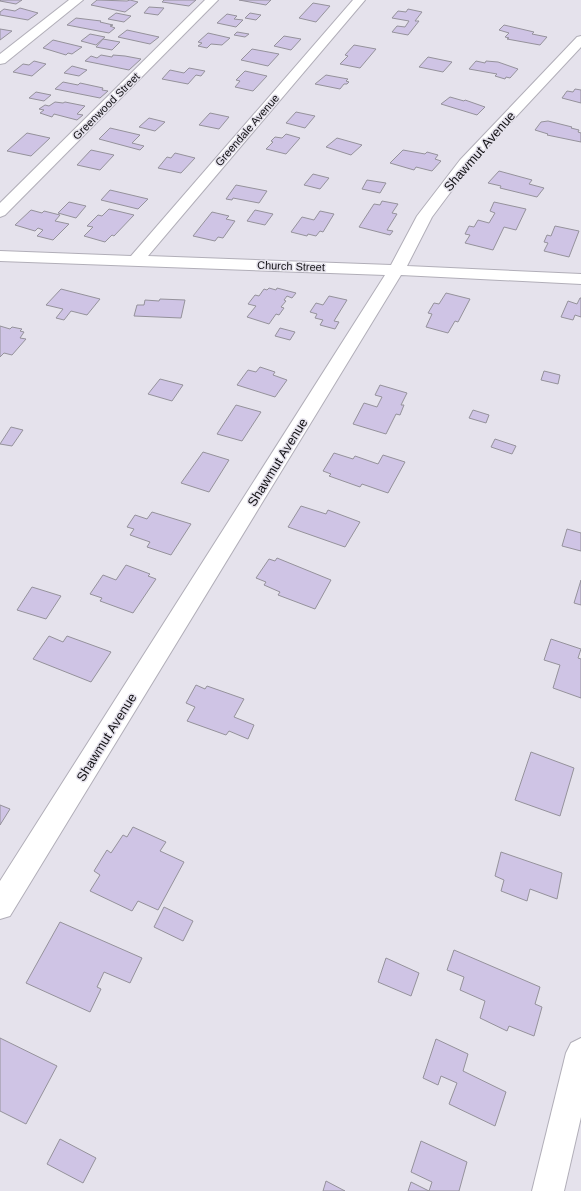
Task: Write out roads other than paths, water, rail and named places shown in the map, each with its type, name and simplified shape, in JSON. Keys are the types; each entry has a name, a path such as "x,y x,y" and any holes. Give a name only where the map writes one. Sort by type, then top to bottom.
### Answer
{"street":[{"path":"0,60 77,0"},
{"name":"Greenwood Street","path":"0,212 212,0"},
{"name":"Greendale Avenue","path":"135,261 359,0"},
{"name":"Shawmut Avenue","path":"0,906 396,270 425,216 465,163 581,40"},
{"name":"Church Street","path":"0,256 396,270 581,279"},
{"path":"548,1191 581,1053"}]}
